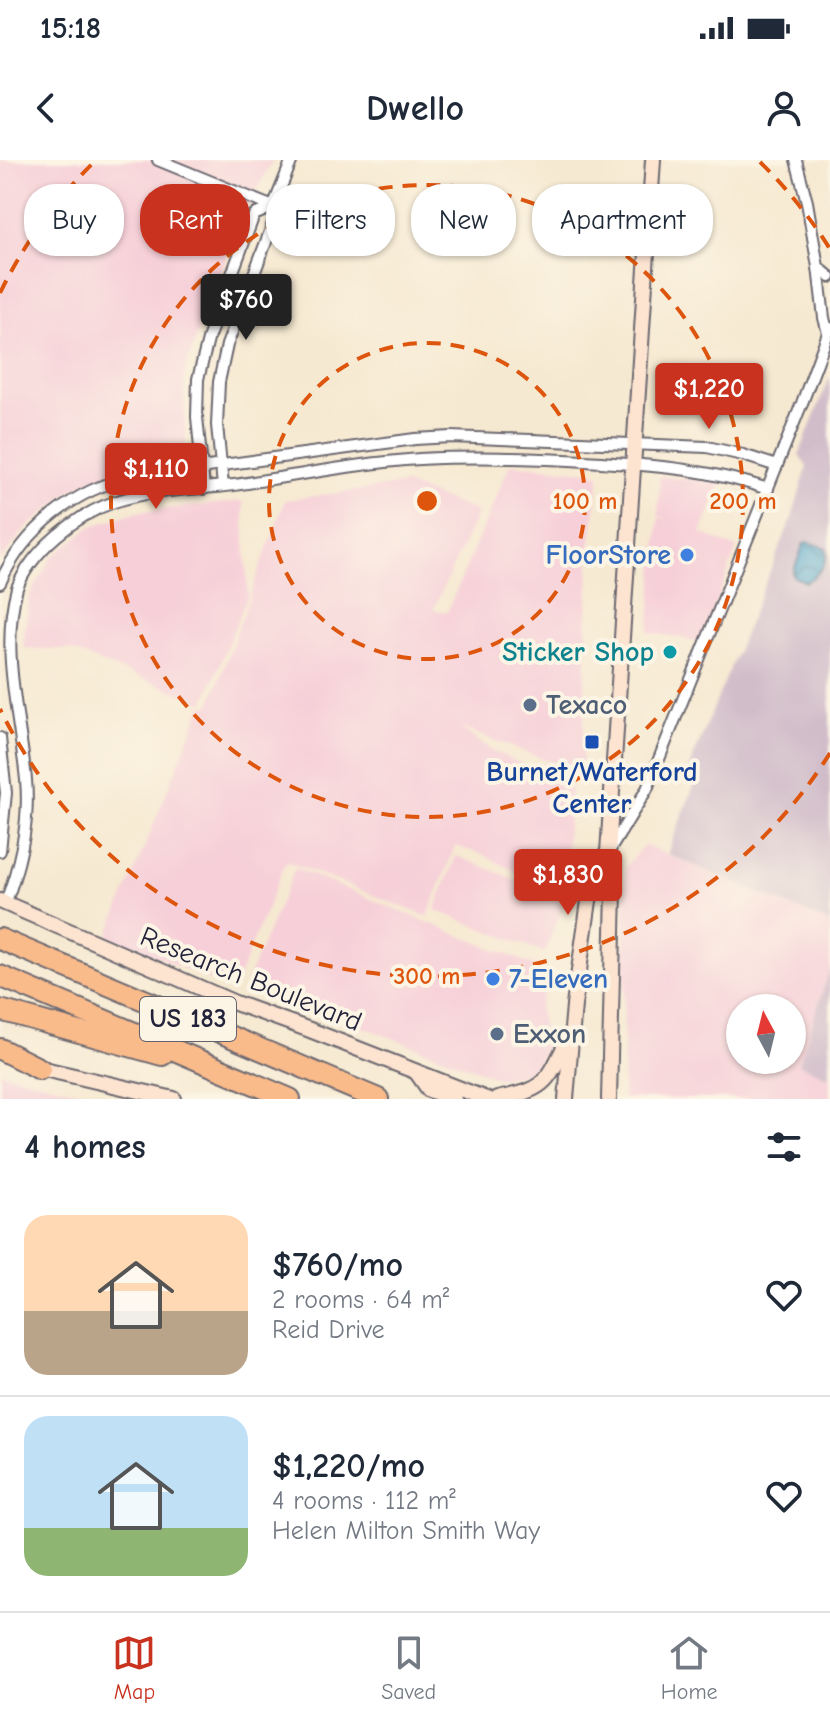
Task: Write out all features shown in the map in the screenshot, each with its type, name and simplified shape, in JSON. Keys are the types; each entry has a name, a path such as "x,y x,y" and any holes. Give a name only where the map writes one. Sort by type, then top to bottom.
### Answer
{"highway":[{"name":"US 183","path":"0,939 377,1099"},
{"name":"US 183","path":"0,976 290,1099"},
{"path":"0,1010 219,1070"},
{"path":"0,1049 40,1069"}],"main road":[{"path":"610,1098 614,890 608,853 653,160"},
{"path":"566,1099 591,887 608,853"},
{"name":"Research Boulevard","path":"2,903 235,1003 486,1099"},
{"path":"497,1099 527,1093 540,1086 551,1075 572,1030"},
{"path":"0,1058 174,1099"},
{"path":"417,1072 429,1090 454,1099"}],"street":[{"path":"158,160 266,204"},
{"path":"282,184 292,160"},
{"path":"608,853 647,789 829,330 824,318 807,202 796,160"},
{"path":"204,489 197,399 203,357 254,215 266,210"},
{"path":"223,486 217,401 223,362 266,243"},
{"path":"818,267 830,277"},
{"path":"0,583 31,535 67,505 113,481 427,438 477,437 720,449 777,466"},
{"path":"2,903 16,875 27,811 26,781 8,650 12,606 18,586 29,567 54,539 99,508 136,496 417,459 490,456 632,464 713,473 768,489"},
{"path":"0,738 6,793 0,851"}],"shaded area":[{"path":"0,160 273,160 250,204 250,184 140,184 140,256 227,256 203,315 184,374 186,458 139,460 73,489 26,528 0,561"},
{"path":"830,376 830,923 667,854 698,776 688,770 792,518 807,467 799,455"},
{"path":"510,464 589,471 600,475 590,547 582,774 459,727 491,750 571,787 563,886 533,881 484,855 455,846 428,917 286,861 234,988 108,936 202,706 210,705 285,500 405,484 478,512 433,610 447,612"},
{"path":"660,476 721,483 701,533 737,548 701,642 649,632 659,517 668,519 658,515"},
{"path":"243,501 248,595 204,703 70,650 23,648 29,597 52,557 92,526 136,512"},
{"path":"644,845 830,923 830,969 806,1043 806,994 726,994 726,1074 806,1074 806,1067 830,1077 830,1099 623,1099 625,867"},
{"path":"456,856 565,899 545,953 435,910"},
{"path":"295,868 550,972 539,1008 547,1049 530,1073 499,1078 246,983"},
{"path":"830,969 830,1077 806,1067 806,1043"},
{"path":"0,1072 39,1082 113,1099 0,1099"}],"water":[{"path":"804,543 826,548 826,559 822,568 806,582 794,577 793,573"}],"place":[{"name":"FloorStore","path":"687,555"},
{"name":"Sticker Shop","path":"670,652"},
{"name":"Texaco","path":"530,705"},
{"name":"Burnet/Waterford Center","path":"592,742"},
{"name":"7-Eleven","path":"493,979"},
{"name":"Exxon","path":"497,1034"}]}
